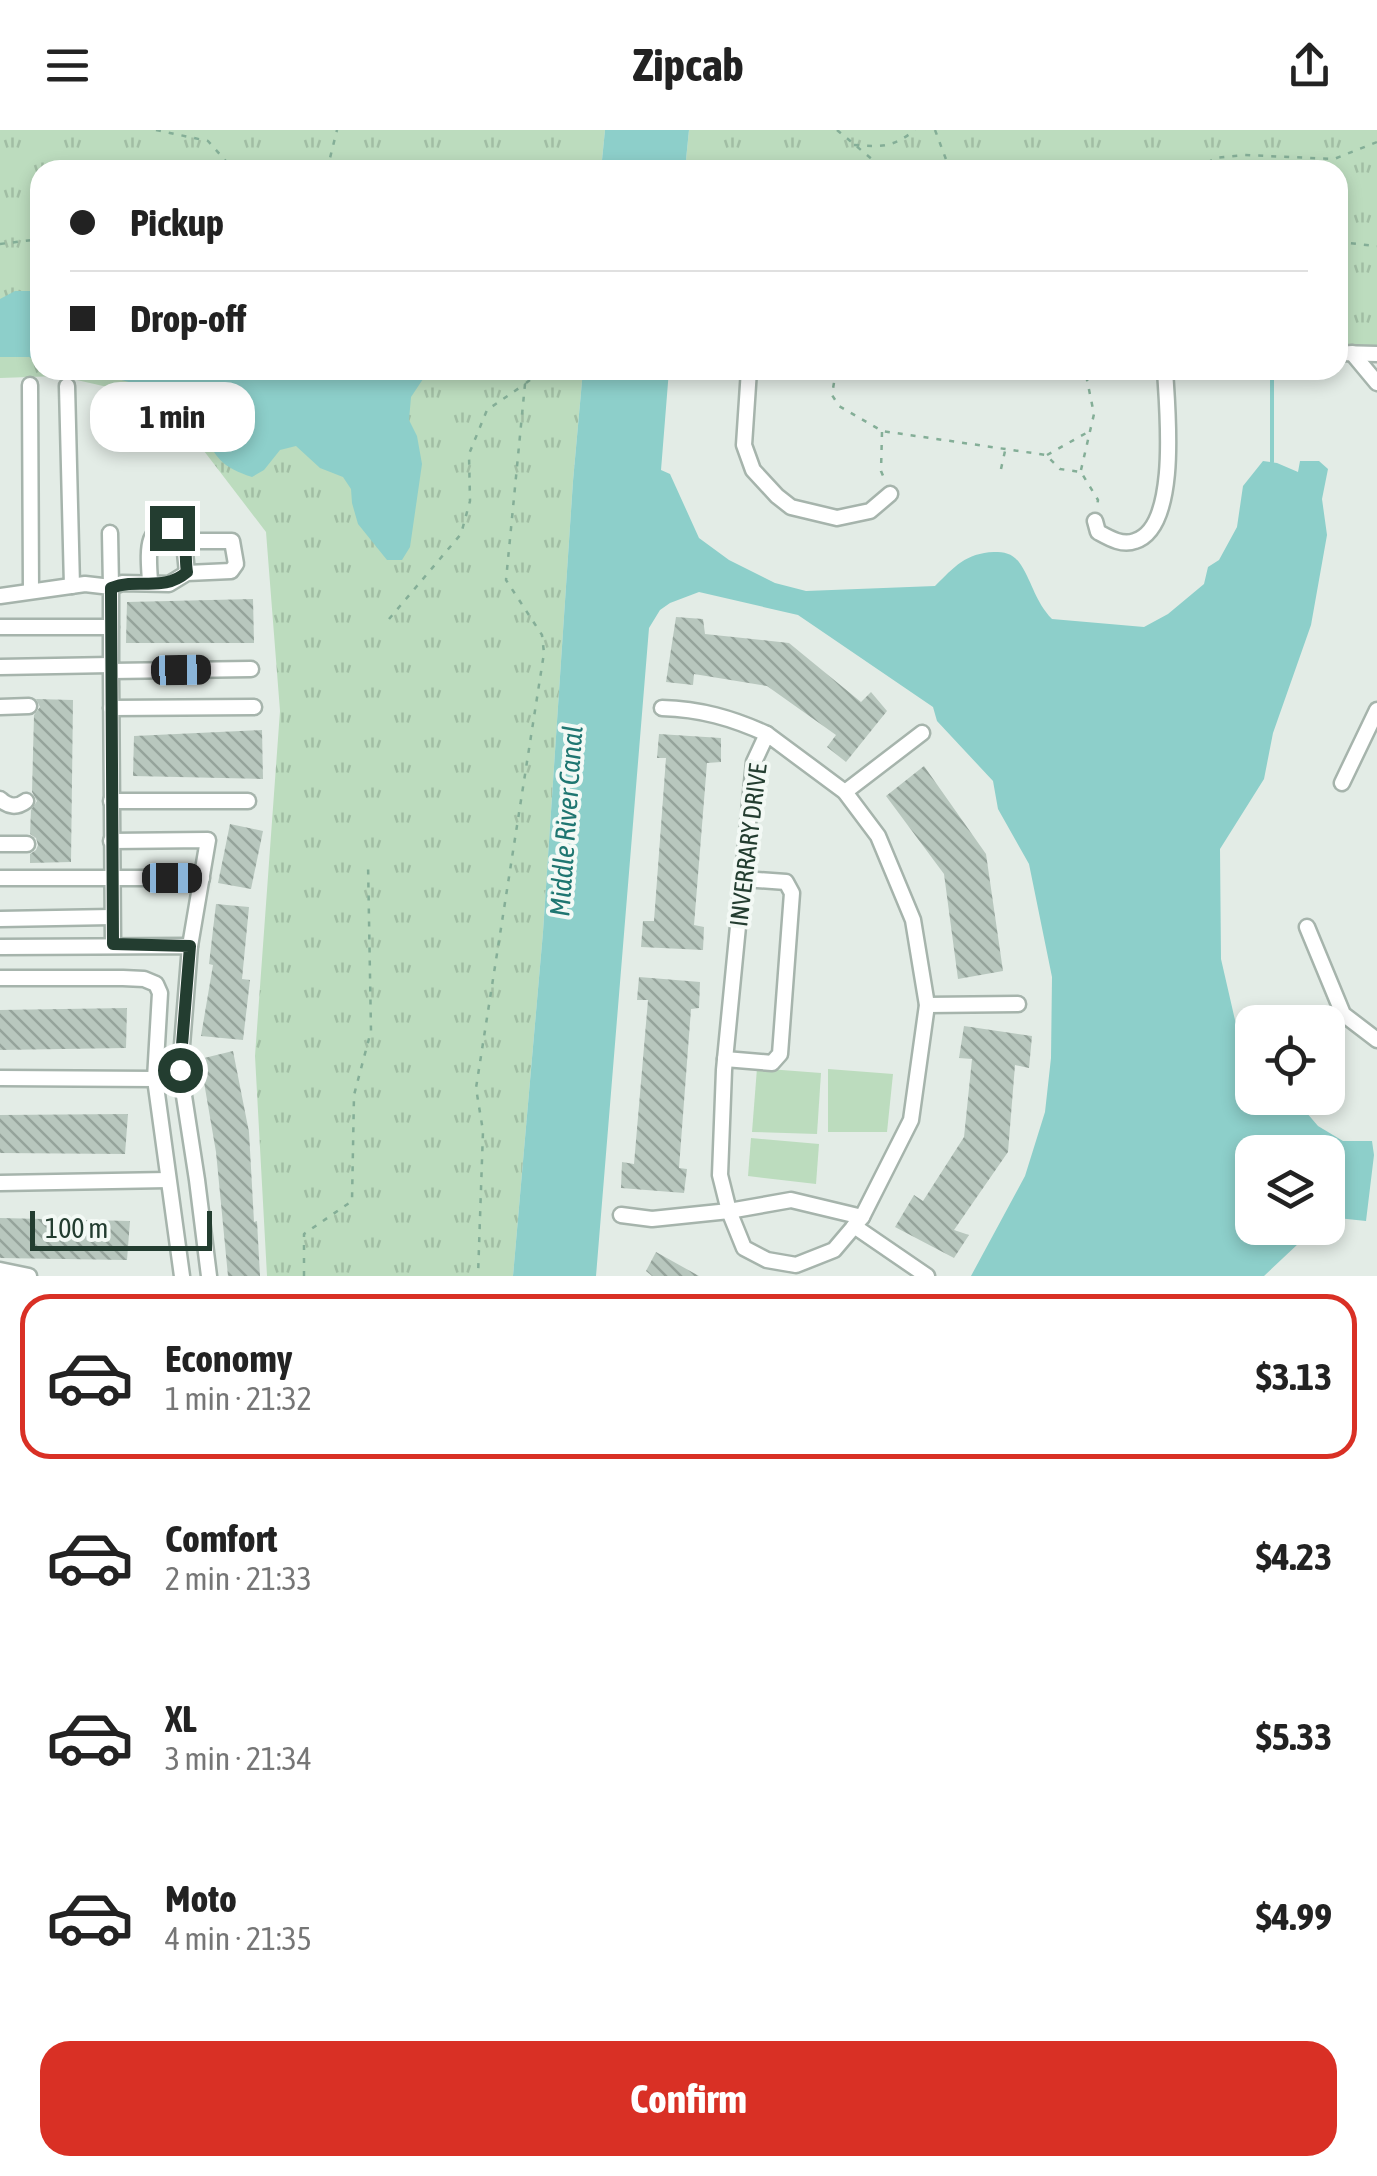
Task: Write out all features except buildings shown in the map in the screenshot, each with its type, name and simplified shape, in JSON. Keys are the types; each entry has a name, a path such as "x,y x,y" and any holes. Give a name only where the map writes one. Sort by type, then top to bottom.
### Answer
{"street":[{"path":"1348,354 1377,354"},
{"path":"1348,357 1377,383"},
{"path":"748,380 744,445 753,470 777,496 791,506 837,518 870,511 890,494"},
{"path":"1095,521 1098,532 1116,542 1134,542 1152,530 1162,503 1170,448 1166,380"},
{"path":"30,385 32,592"},
{"path":"67,386 72,586"},
{"path":"150,582 149,542 164,527 183,536 187,572"},
{"path":"110,533 113,944"},
{"path":"0,596 86,584 111,588 122,583 169,584 187,572 231,570 236,564 232,541 194,540"},
{"path":"0,628 111,627"},
{"path":"0,667 251,668"},
{"path":"0,707 29,706"},
{"path":"111,708 254,707"},
{"path":"662,708 716,714 767,734"},
{"path":"1342,782 1377,710"},
{"path":"845,792 922,733"},
{"name":"INVERRARY DRIVE","path":"767,734 845,792 878,836 913,920 928,1005 911,1120 858,1221 834,1250 800,1269 778,1269 744,1248 720,1174 725,1059 754,762 767,734"},
{"path":"0,799 14,806 26,801"},
{"path":"111,801 248,801"},
{"path":"111,841 208,840 190,946 180,1070 209,1276"},
{"path":"0,844 26,844"},
{"path":"0,878 202,878"},
{"path":"725,1059 772,1062 780,1054 792,893 786,882 742,879"},
{"path":"0,919 112,917"},
{"path":"1307,927 1342,1014 1377,1040"},
{"path":"0,946 190,946"},
{"path":"0,978 123,978 156,984 160,994 156,1079 182,1276"},
{"path":"928,1005 1018,1004"},
{"path":"0,1078 156,1079"},
{"path":"0,1183 168,1180"},
{"path":"621,1215 652,1220 791,1200 858,1221 927,1276"},
{"path":"0,1270 29,1276"}],"path":[{"path":"156,130 208,141 225,160"},
{"path":"330,160 337,130"},
{"path":"837,130 873,160"},
{"path":"854,145 882,147 915,130"},
{"path":"934,130 946,160"},
{"path":"1211,160 1245,154 1334,159 1377,142"},
{"path":"0,244 30,240"},
{"path":"1348,243 1377,246"},
{"path":"390,619 461,534 470,502 469,454 488,410 530,380"},
{"path":"834,380 832,395 838,406 882,431 1046,455 1090,432"},
{"path":"1087,380 1094,414 1081,472 1098,500 1095,521"},
{"path":"478,1276 482,1131 476,1088 544,653 542,635 506,580 525,384"},
{"path":"882,431 881,472 890,494"},
{"path":"1001,469 1006,449"},
{"path":"1046,455 1060,469 1081,472"},
{"path":"304,1276 304,1234 352,1201 354,1094 370,1031 368,862"}],"green space":[{"path":"0,130 605,130 602,160 30,160 30,377 0,378"},
{"path":"689,130 1377,130 1377,354 1348,353 1348,160 686,160"},
{"path":"77,380 582,380 543,932 513,1276 267,1276 255,1056 280,711 266,532 165,400"},
{"path":"757,1068 821,1073 817,1134 752,1132"},
{"path":"828,1069 893,1074 887,1132 828,1132"},
{"path":"751,1138 819,1144 816,1184 748,1176"}],"water":[{"path":"605,130 689,130 686,160 602,160"},
{"path":"15,291 30,291 30,357 0,357 0,299"},
{"path":"120,380 422,380 411,397 409,420 417,436 422,464 410,547 402,560 387,560 358,524 351,489 343,477 320,468 296,446 280,450 264,470 252,477 234,470 212,449 194,412 171,396"},
{"name":"Middle River Canal","path":"582,380 668,380 661,470 670,474 699,538 729,560 775,583 806,591 935,586 968,558 1002,552 1018,561 1052,619 1144,627 1168,614 1204,584 1208,567 1219,560 1237,527 1243,486 1263,461 1298,472 1300,461 1319,461 1328,469 1322,499 1327,535 1311,625 1273,733 1264,779 1220,849 1221,959 1235,1020 1235,1115 1309,1115 1333,1135 1235,1135 1235,1245 1297,1245 1264,1276 971,1276 1025,1176 1045,1112 1051,1058 1052,977 1029,864 998,809 993,781 937,721 933,707 798,615 699,592 660,610 649,628 596,1276 513,1276 543,932"},
{"path":"1345,1141 1372,1141 1374,1155 1366,1221 1345,1219"}],"waterway":[{"path":"1272,380 1272,462"}],"route":[{"path":"172,528 183,536 187,572 169,584 122,583 111,588 112,878 113,944 190,946 180,1070"}]}
